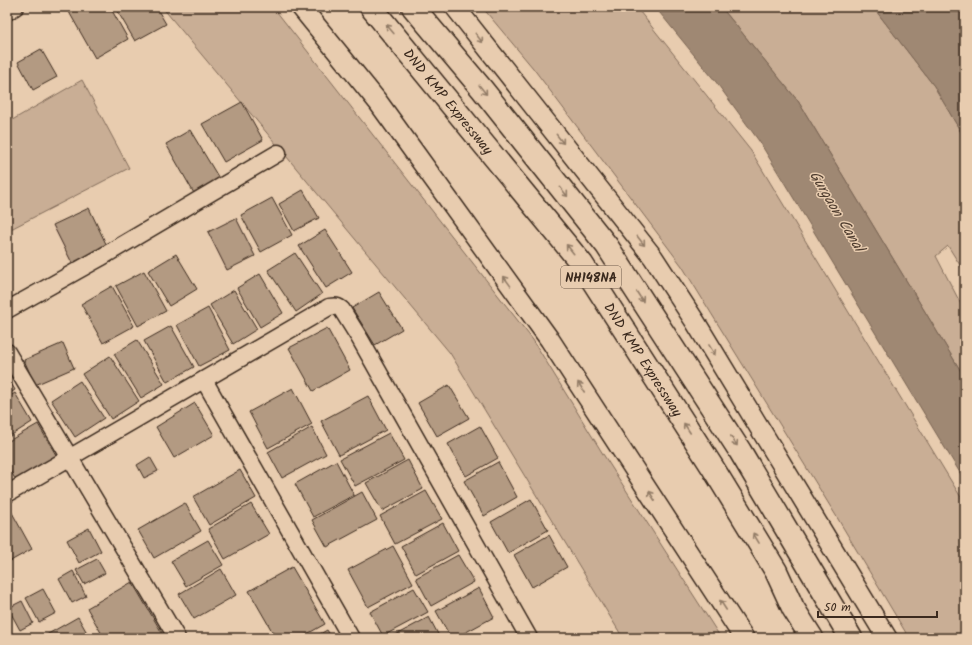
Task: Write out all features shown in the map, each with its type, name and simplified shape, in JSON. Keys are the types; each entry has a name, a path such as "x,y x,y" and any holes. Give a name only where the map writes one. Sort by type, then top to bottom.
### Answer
{"highway":[{"name":"DND KMP Expressway","path":"371,7 582,264 713,468 776,571 793,608 812,638"},
{"name":"NH148NA","path":"412,7 482,89 607,246 740,451 851,638"},
{"path":"791,638 793,608"}],"street":[{"path":"7,12 15,7"},
{"path":"301,7 378,102 550,340 744,638"},
{"path":"455,7 653,257 696,323 887,638"},
{"path":"7,310 100,258 278,153"},
{"path":"7,494 329,307 339,307 360,339 389,389 529,638"},
{"path":"7,352 177,638"},
{"path":"204,380 351,638"}],"shaded area":[{"path":"162,7 273,7 533,340 603,454 721,638 623,638 450,353"},
{"path":"482,7 636,7 751,151 965,504 965,638 909,638 835,514 682,266 533,68"},
{"path":"721,7 873,7 934,86 965,139 965,273 948,246 936,256 965,312 965,378 798,101"},
{"path":"82,80 129,168 7,231 7,123"}],"water":[{"name":"Gurgaon Canal","path":"655,7 721,7 798,101 965,378 965,481 759,141 716,82"},
{"path":"873,7 965,7 965,139 934,86"}],"building":[{"path":"77,7 110,7 128,39 95,58 69,12"},
{"path":"115,7 156,7 166,24 135,41"},
{"path":"41,49 57,77 33,90 18,62"},
{"path":"242,102 263,140 224,162 202,124"},
{"path":"190,130 220,180 195,195 166,144"},
{"path":"303,190 319,218 294,231 279,204"},
{"path":"272,198 292,235 261,252 241,215"},
{"path":"89,208 107,246 72,263 53,225"},
{"path":"236,218 255,256 227,270 208,232"},
{"path":"325,230 352,272 326,288 299,246"},
{"path":"295,253 322,294 296,312 268,270"},
{"path":"176,254 197,289 169,306 148,271"},
{"path":"144,271 166,311 138,326 116,286"},
{"path":"260,274 283,313 260,327 237,288"},
{"path":"112,286 134,326 103,343 81,304"},
{"path":"234,290 257,329 233,344 210,305"},
{"path":"379,292 402,329 375,345 352,308"},
{"path":"208,308 230,350 199,366 177,325"},
{"path":"171,326 194,367 167,382 144,341"},
{"path":"327,328 350,370 313,391 289,348"},
{"path":"137,340 164,384 141,398 114,354"},
{"path":"63,343 74,368 35,385 24,360"},
{"path":"110,356 139,401 111,419 82,374"},
{"path":"7,376 15,390 7,395"},
{"path":"80,381 104,418 75,437 51,400"},
{"path":"449,385 469,418 437,436 418,403"},
{"path":"293,388 312,424 268,448 249,412"},
{"path":"15,393 32,422 7,438 7,398"},
{"path":"368,396 386,430 339,455 321,421"},
{"path":"195,403 214,435 174,458 156,427"},
{"path":"38,424 59,460 18,484 7,465 7,442"},
{"path":"480,426 498,458 466,476 448,444"},
{"path":"312,427 326,454 282,478 268,452"},
{"path":"389,433 404,460 355,486 340,459"},
{"path":"150,457 158,471 144,478 137,465"},
{"path":"408,460 423,489 382,511 366,483"},
{"path":"336,461 354,495 313,517 295,484"},
{"path":"498,462 517,497 484,516 464,481"},
{"path":"240,470 256,498 209,525 193,497"},
{"path":"426,491 442,519 395,544 380,516"},
{"path":"362,492 377,520 327,547 312,520"},
{"path":"531,499 548,530 508,553 491,522"},
{"path":"185,503 201,531 154,558 138,530"},
{"path":"251,504 269,534 225,559 208,529"},
{"path":"10,509 32,549 7,563 7,511"},
{"path":"443,523 458,551 416,574 401,546"},
{"path":"89,528 101,551 79,563 67,540"},
{"path":"549,535 567,567 532,587 514,555"},
{"path":"208,540 223,565 186,586 171,561"},
{"path":"393,546 413,583 368,607 348,570"},
{"path":"458,555 474,582 431,606 416,578"},
{"path":"97,559 105,573 84,584 76,570"},
{"path":"292,567 325,624 300,638 276,638 249,591"},
{"path":"221,569 236,595 194,619 179,594"},
{"path":"73,571 86,596 72,603 59,579"},
{"path":"132,582 165,638 104,638 87,608"},
{"path":"414,588 428,612 383,636 370,612"},
{"path":"479,588 494,617 455,638 451,638 436,611"},
{"path":"43,589 56,613 39,622 26,598"},
{"path":"22,601 33,623 20,630 8,608"},
{"path":"78,617 90,638 41,638"},
{"path":"429,617 440,638 390,638"},
{"path":"327,630 332,638 313,638"},
{"path":"595,633 598,638 587,638"}]}
